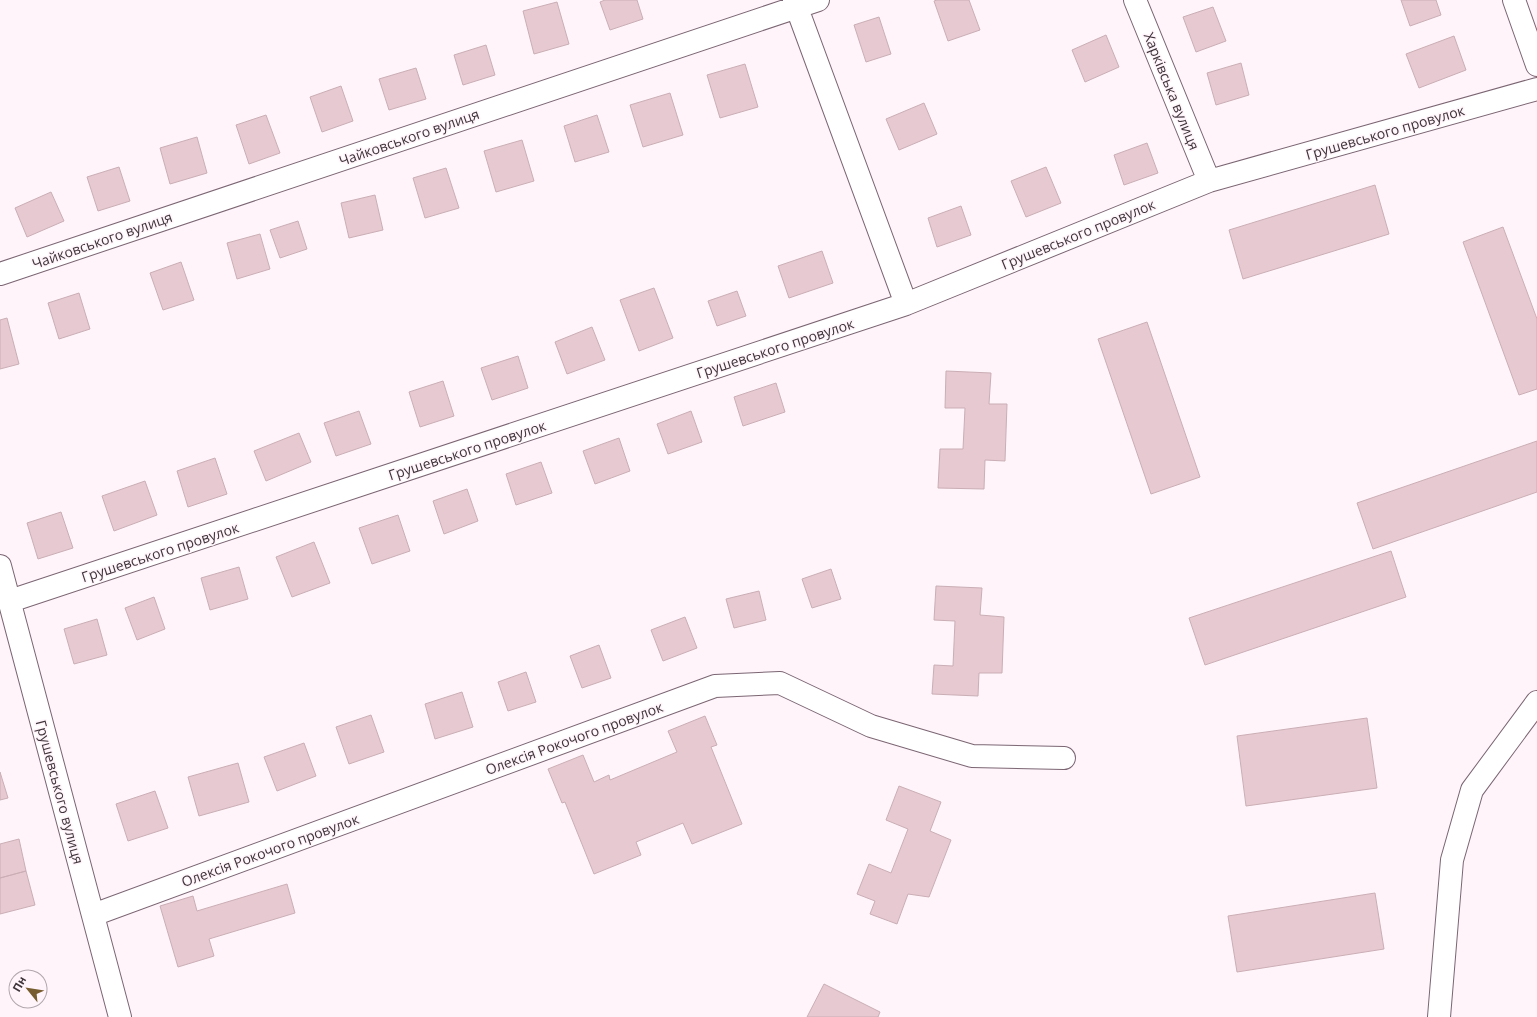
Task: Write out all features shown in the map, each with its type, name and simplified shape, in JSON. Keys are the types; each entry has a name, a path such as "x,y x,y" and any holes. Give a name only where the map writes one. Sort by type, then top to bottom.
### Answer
{"street":[{"name":"Чайковського вулиця","path":"0,274 795,4 818,0"},
{"name":"Харківська вулиця","path":"1135,0 1209,182"},
{"path":"1514,0 1537,65"},
{"path":"795,4 906,304"},
{"name":"Грушевського провулок","path":"10,601 906,304 1209,182 1537,89"},
{"name":"Грушевського вулиця","path":"0,566 120,1017"},
{"name":"Олексія Рокочого провулок","path":"93,915 715,686 780,683 871,726 972,756 1064,758"},
{"path":"1439,1017 1452,860 1472,790 1537,702"}],"building":[{"path":"605,0 637,0 643,19 610,30 600,2"},
{"path":"969,0 980,30 948,41 934,1"},
{"path":"1401,0 1436,0 1441,15 1410,26"},
{"path":"557,2 569,44 534,54 523,11"},
{"path":"1213,7 1226,41 1196,52 1183,17"},
{"path":"879,17 891,54 866,62 854,25"},
{"path":"1106,35 1119,67 1085,82 1072,50"},
{"path":"1454,36 1466,70 1419,88 1406,54"},
{"path":"486,45 495,75 463,85 454,55"},
{"path":"1241,63 1249,95 1216,105 1207,73"},
{"path":"745,64 758,107 720,118 707,75"},
{"path":"416,68 426,99 389,110 379,79"},
{"path":"341,86 353,121 322,132 310,97"},
{"path":"670,93 683,135 643,147 630,105"},
{"path":"924,103 937,134 899,150 886,119"},
{"path":"266,115 280,153 249,164 236,125"},
{"path":"597,115 609,152 575,162 564,126"},
{"path":"197,137 207,173 170,184 160,148"},
{"path":"522,140 534,181 496,192 484,151"},
{"path":"1147,143 1158,173 1124,185 1114,155"},
{"path":"119,167 130,201 98,211 87,177"},
{"path":"1046,167 1061,203 1026,217 1011,181"},
{"path":"446,168 459,208 425,218 413,178"},
{"path":"1375,185 1389,234 1243,279 1229,230"},
{"path":"51,192 64,221 27,237 15,208"},
{"path":"375,195 383,230 349,238 341,203"},
{"path":"961,206 971,235 937,247 928,218"},
{"path":"298,221 307,249 280,258 270,230"},
{"path":"1503,227 1537,319 1537,389 1519,395 1463,242"},
{"path":"260,234 270,269 237,279 227,243"},
{"path":"822,251 833,283 789,298 778,266"},
{"path":"181,262 194,300 163,310 150,273"},
{"path":"654,288 673,338 639,351 620,300"},
{"path":"737,291 746,316 717,326 708,301"},
{"path":"79,293 90,329 59,339 48,303"},
{"path":"7,318 19,364 0,369 0,320"},
{"path":"1147,322 1200,477 1151,494 1098,339"},
{"path":"592,327 605,360 567,374 555,342"},
{"path":"518,356 528,388 492,400 481,368"},
{"path":"946,371 991,373 989,404 1007,404 1005,461 985,460 984,489 938,488 940,449 963,449 965,408 945,408"},
{"path":"443,381 454,416 420,427 409,392"},
{"path":"776,383 785,412 743,426 734,397"},
{"path":"359,411 371,444 336,456 324,423"},
{"path":"691,411 702,442 668,454 657,424"},
{"path":"299,433 311,462 266,481 254,451"},
{"path":"619,438 630,471 595,484 583,451"},
{"path":"1537,441 1537,492 1373,549 1357,503"},
{"path":"215,458 227,494 188,507 177,471"},
{"path":"541,462 552,493 516,505 506,474"},
{"path":"145,481 157,515 114,531 102,496"},
{"path":"467,489 478,521 444,534 433,501"},
{"path":"61,512 73,548 38,559 27,523"},
{"path":"398,515 410,551 372,564 359,528"},
{"path":"314,542 330,583 292,597 276,557"},
{"path":"1391,551 1406,597 1205,665 1189,618"},
{"path":"239,567 248,599 210,610 201,578"},
{"path":"831,569 841,599 812,608 802,579"},
{"path":"936,586 982,588 980,615 1004,617 1002,673 979,673 978,696 932,694 934,665 953,666 955,621 934,620"},
{"path":"759,591 766,620 734,628 726,599"},
{"path":"154,597 165,629 137,640 125,608"},
{"path":"685,617 697,648 663,661 651,630"},
{"path":"97,619 107,655 74,664 64,629"},
{"path":"599,645 611,678 582,688 570,656"},
{"path":"526,672 536,702 508,711 498,682"},
{"path":"462,692 473,727 435,739 425,704"},
{"path":"371,715 384,752 349,764 336,727"},
{"path":"705,716 717,745 711,747 742,824 692,844 683,823 636,842 641,855 594,874 565,802 562,803 548,769 583,755 594,782 609,775 610,780 677,752 668,731"},
{"path":"1367,718 1377,788 1246,806 1237,736"},
{"path":"304,743 316,776 277,791 264,757"},
{"path":"238,763 249,802 199,816 188,777"},
{"path":"0,772 8,798 0,800"},
{"path":"899,786 941,802 930,831 951,840 929,897 908,894 897,924 870,914 875,901 857,894 869,864 891,873 908,829 886,820"},
{"path":"155,791 168,828 128,841 116,804"},
{"path":"19,839 26,871 0,878 0,844"},
{"path":"26,871 35,905 0,914 0,878"},
{"path":"287,884 295,913 209,939 214,956 178,967 160,906 193,896 197,911"},
{"path":"1375,893 1384,949 1237,972 1228,916"},
{"path":"824,984 880,1012 878,1017 807,1017"}]}
